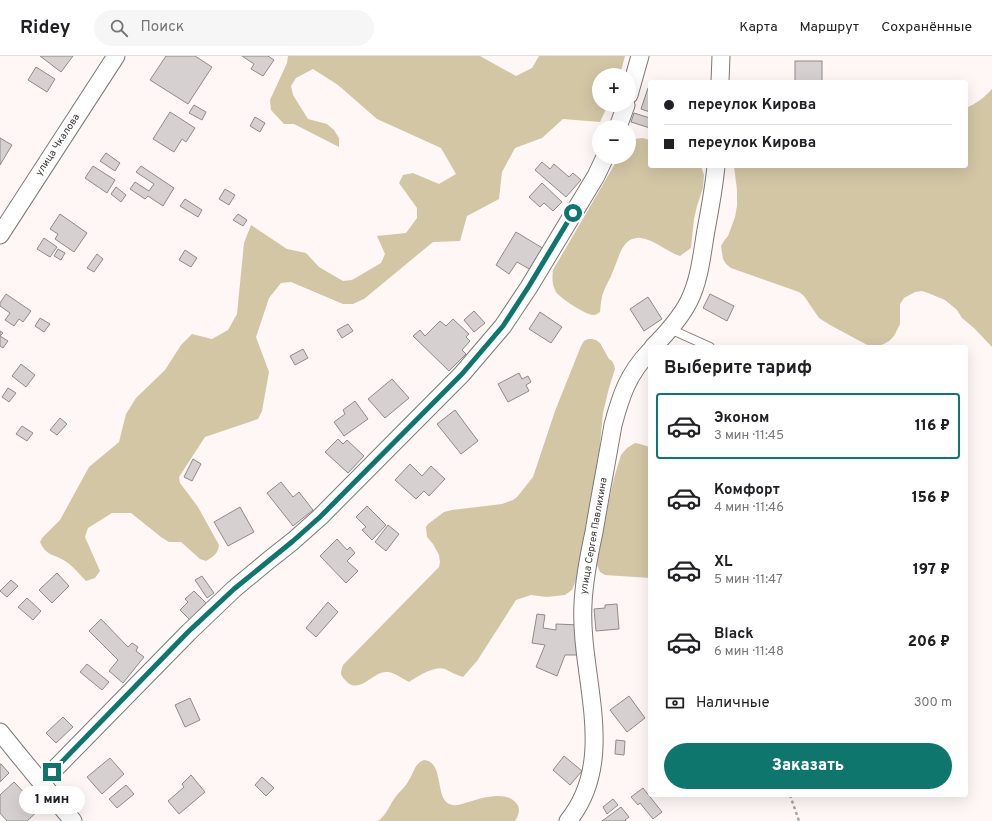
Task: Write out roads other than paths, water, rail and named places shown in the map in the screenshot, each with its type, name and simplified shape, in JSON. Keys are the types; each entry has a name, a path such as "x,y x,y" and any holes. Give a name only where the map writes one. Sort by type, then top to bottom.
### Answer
{"street":[{"name":"улица Чкалова","path":"0,235 116,56"},
{"path":"636,70 640,56"},
{"path":"720,80 721,56"},
{"path":"42,782 188,632 234,589 320,517 462,374 503,326 529,286 596,176 602,164"},
{"path":"655,345 670,329 690,300 701,262 716,168"},
{"name":"улица Сергея Павлихина","path":"568,821 576,811 586,791 592,769 594,744 593,716 584,637 583,604 589,560 619,404 625,386 634,370 648,353"},
{"path":"0,732 73,821"}],"lane":[{"path":"670,329 706,345"}]}
